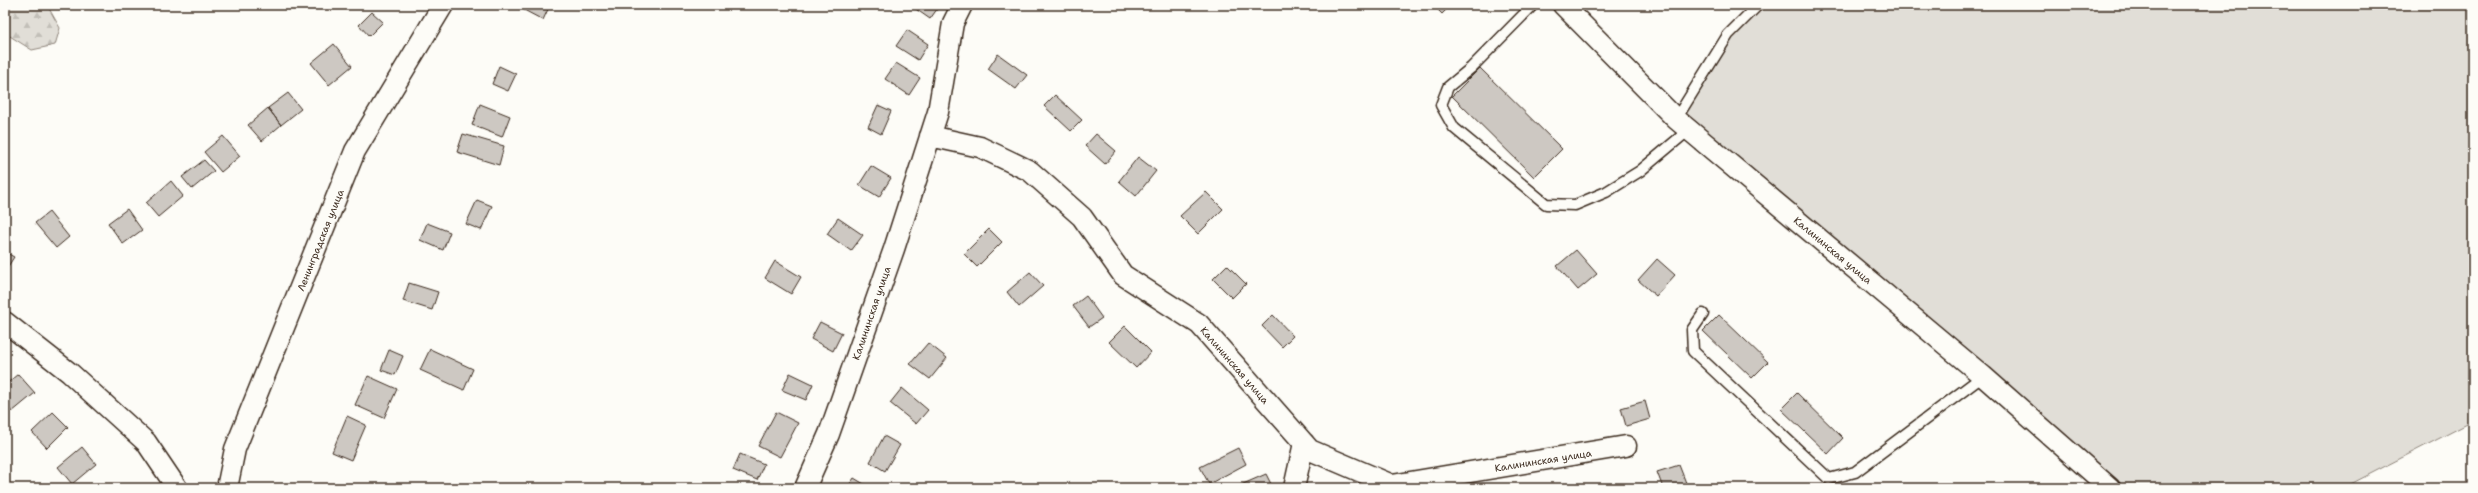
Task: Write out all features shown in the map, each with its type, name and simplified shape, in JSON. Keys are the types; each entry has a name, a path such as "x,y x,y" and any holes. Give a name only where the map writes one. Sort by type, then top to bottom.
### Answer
{"street":[{"name":"Ленинградская улица","path":"227,488 236,449 355,151 443,5"},
{"name":"Калининская улица","path":"805,488 829,434 894,249 938,112 953,22 962,5"},
{"name":"Калининская улица","path":"1562,5 1683,124 1983,376 2110,488"},
{"name":"Калининская улица","path":"930,136 980,147 1030,171 1082,217 1123,275 1199,324 1310,450 1392,485 1626,446"},
{"path":"5,322 70,373 146,442 177,488"},
{"path":"1294,488 1304,443"}],"lane":[{"path":"1533,5 1471,68 1448,87 1441,105 1454,128 1546,204 1575,205 1606,192 1640,171 1683,124 1728,35 1758,5"},
{"path":"1702,314 1692,330 1693,351 1829,479 1855,472 1983,376"}],"green space":[{"path":"5,5 47,5 60,28 55,45 32,50 5,33"},
{"path":"1758,5 2473,5 2473,421 2343,488 2110,488 1676,119 1728,35"}],"building":[{"path":"527,5 550,5 543,20 524,10"},
{"path":"910,5 940,5 930,19"},
{"path":"1433,5 1451,5 1442,14"},
{"path":"372,12 383,22 369,36 359,25"},
{"path":"907,30 928,44 918,60 896,46"},
{"path":"334,44 352,66 329,85 311,63"},
{"path":"998,54 1027,75 1016,89 988,69"},
{"path":"896,63 920,78 909,95 885,79"},
{"path":"499,66 516,74 508,91 492,84"},
{"path":"1480,68 1562,149 1534,177 1452,96"},
{"path":"288,93 301,109 281,125 268,108"},
{"path":"1055,95 1082,120 1071,131 1044,106"},
{"path":"480,104 510,116 502,137 472,125"},
{"path":"878,105 891,111 881,134 868,127"},
{"path":"268,108 281,125 262,141 248,125"},
{"path":"463,134 504,146 499,165 457,152"},
{"path":"1096,134 1116,151 1105,164 1085,146"},
{"path":"223,136 240,156 221,172 204,152"},
{"path":"1138,157 1156,171 1136,196 1119,181"},
{"path":"204,160 214,171 192,189 182,177"},
{"path":"871,166 891,178 879,197 859,185"},
{"path":"171,181 183,196 158,217 146,203"},
{"path":"1206,192 1223,209 1198,234 1180,216"},
{"path":"477,200 492,206 481,230 466,224"},
{"path":"127,209 142,230 123,244 108,223"},
{"path":"49,212 69,237 56,248 35,223"},
{"path":"838,218 863,235 851,251 827,234"},
{"path":"427,223 450,232 443,250 420,240"},
{"path":"989,229 1002,242 977,267 964,254"},
{"path":"1576,250 1597,274 1578,290 1557,266"},
{"path":"5,252 14,257 5,271"},
{"path":"1657,259 1675,275 1656,296 1638,280"},
{"path":"775,261 801,277 791,294 765,278"},
{"path":"1227,265 1246,284 1232,298 1213,279"},
{"path":"1030,272 1043,286 1019,307 1007,292"},
{"path":"409,283 438,292 432,310 403,301"},
{"path":"1086,296 1102,318 1089,327 1073,306"},
{"path":"1273,315 1293,336 1282,347 1262,326"},
{"path":"1719,315 1768,362 1752,378 1703,331"},
{"path":"820,322 842,333 833,351 811,339"},
{"path":"1125,326 1151,352 1136,368 1109,342"},
{"path":"928,343 947,358 930,379 910,364"},
{"path":"430,349 473,369 464,390 420,370"},
{"path":"389,350 403,356 395,375 381,370"},
{"path":"790,373 813,384 806,400 782,390"},
{"path":"18,374 35,393 12,412 5,403 5,385"},
{"path":"368,376 397,389 384,418 355,405"},
{"path":"902,388 928,410 916,424 890,403"},
{"path":"1797,393 1843,438 1828,454 1781,409"},
{"path":"1645,401 1650,419 1626,426 1621,408"},
{"path":"53,412 68,427 47,448 32,432"},
{"path":"776,412 798,423 780,457 758,446"},
{"path":"347,416 366,425 351,460 332,452"},
{"path":"884,436 900,445 885,471 870,462"},
{"path":"82,447 96,464 72,484 58,467"},
{"path":"1238,448 1246,464 1209,484 1200,467"},
{"path":"740,454 764,464 757,480 733,470"},
{"path":"1679,465 1688,488 1663,488 1657,472"},
{"path":"1266,474 1273,488 1234,488"},
{"path":"854,478 869,487 847,488"}]}
